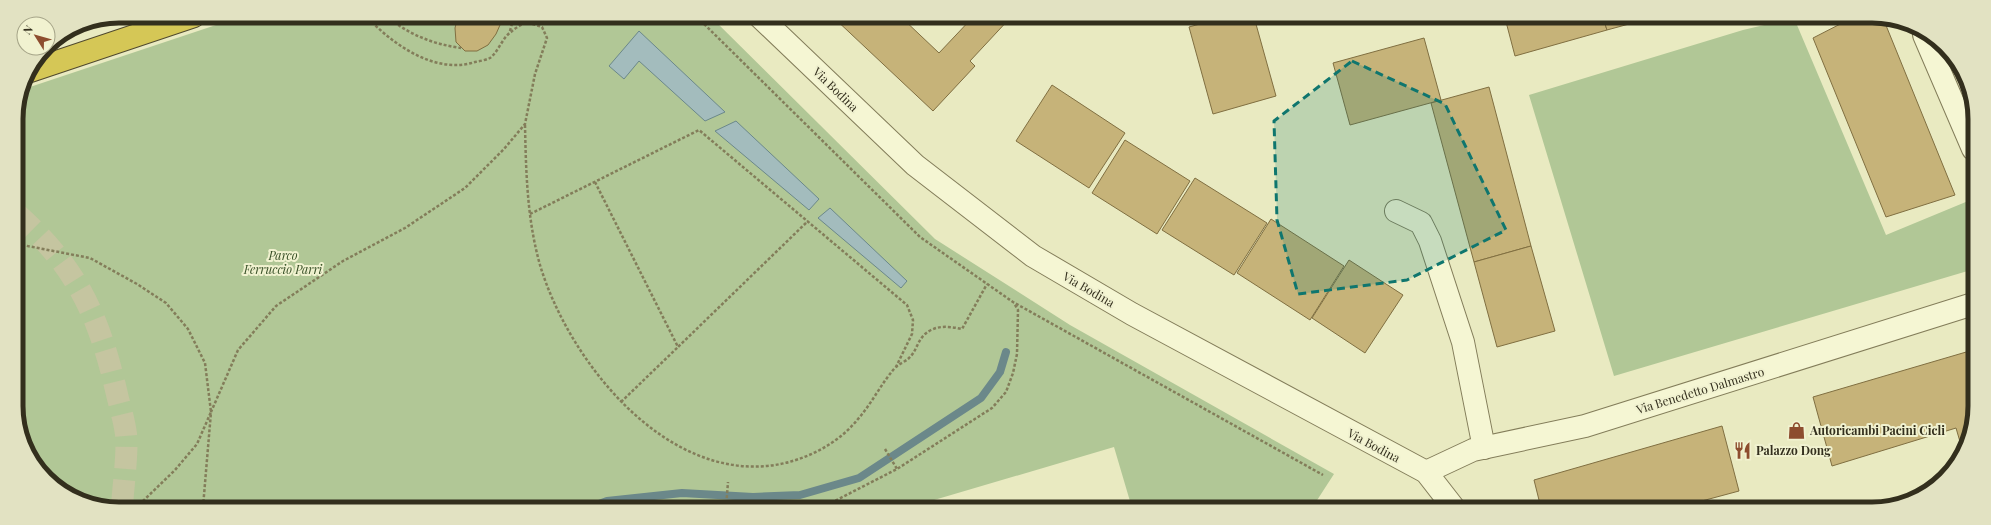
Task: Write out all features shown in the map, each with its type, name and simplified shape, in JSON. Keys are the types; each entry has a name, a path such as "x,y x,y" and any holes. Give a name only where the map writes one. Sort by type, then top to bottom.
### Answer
{"highway":[{"path":"38,68 173,23"}],"street":[{"name":"Via Bodina","path":"766,23 915,165 1033,256 1132,314 1426,472 1449,502"},
{"path":"1926,40 1968,137"},
{"path":"1396,211 1421,223 1430,241 1462,342 1484,448"},
{"name":"Via Benedetto Dalmastro","path":"1426,472 1473,450 1585,426 1968,306"}],"path":[{"path":"372,23 380,32 401,47 429,61 454,65 471,64 490,58 510,32 524,23"},
{"path":"395,23 402,29 425,40 461,48"},
{"path":"510,32 512,23"},
{"path":"529,23 542,27 547,38 531,89 525,124 526,182 530,214 540,264 558,314 583,352 629,411 665,440 701,457 741,465 774,465 804,458 838,439 858,420 895,368 912,334 914,320 907,305 699,130 530,214"},
{"path":"703,23 920,237 1013,302 1323,475"},
{"path":"140,502 149,496 175,470 196,444 238,350 276,306 343,261 405,228 464,188 504,149 525,124"},
{"path":"595,182 678,347"},
{"path":"621,402 808,221"},
{"path":"23,245 90,258 137,284 166,303 188,329 205,363 210,412 203,502"},
{"path":"895,368 910,358 918,341 930,330 948,326 962,329 987,284"},
{"path":"833,502 897,469 992,408 1006,392 1014,373 1017,354 1018,310 1013,302"},
{"path":"885,449 897,469"},
{"path":"726,502 728,482"}],"highlighted area":[{"path":"1352,61 1445,104 1506,230 1407,280 1298,294 1277,220 1274,121"}],"green space":[{"name":"Parco Ferruccio Parri","path":"222,23 717,23 935,239 1070,325 1334,474 1316,502 1130,502 1114,447 927,502 113,502 88,497 76,492 60,482 43,465 33,449 28,437 23,412 23,113 28,88"},
{"path":"1773,23 1796,23 1886,235 1968,201 1968,271 1614,376 1529,95 1743,30"}],"water":[{"path":"639,31 725,112 705,121 639,61 624,79 609,66"},
{"path":"736,121 819,199 809,210 715,131"},
{"path":"830,208 907,281 901,288 818,218"}],"building":[{"path":"456,23 501,23 496,34 488,45 477,51 465,51 456,42"},
{"path":"839,23 907,23 939,53 967,23 1005,23 970,61 975,66 933,111"},
{"path":"1203,23 1256,23 1276,96 1213,114 1189,27"},
{"path":"1506,23 1605,23 1607,30 1515,56"},
{"path":"1605,23 1633,23 1607,30"},
{"path":"1842,23 1886,24 1955,195 1886,217 1813,38"},
{"path":"1424,38 1441,100 1350,125 1333,63"},
{"path":"1052,85 1125,133 1089,188 1016,141"},
{"path":"1489,87 1531,246 1474,262 1431,103"},
{"path":"1125,140 1190,181 1157,234 1092,193"},
{"path":"1195,178 1267,223 1234,275 1162,230"},
{"path":"1271,219 1344,266 1310,320 1237,273"},
{"path":"1531,246 1555,331 1497,347 1474,262"},
{"path":"1349,260 1403,295 1365,353 1312,318"},
{"path":"1968,351 1968,412 1961,444 1956,428 1832,466 1813,397"},
{"path":"1722,426 1739,491 1698,502 1540,502 1534,480"}],"waterway":[{"path":"604,502 682,493 753,497 800,495 859,478 981,398 1000,372 1006,352"}],"tunnel":[{"path":"23,220 55,253 70,273 82,293 101,337 123,417 126,434 126,460 122,502"}],"place":[{"name":"Autoricambi Pacini Cicli","path":"1797,430"},
{"name":"Palazzo Dong","path":"1743,450"}]}
